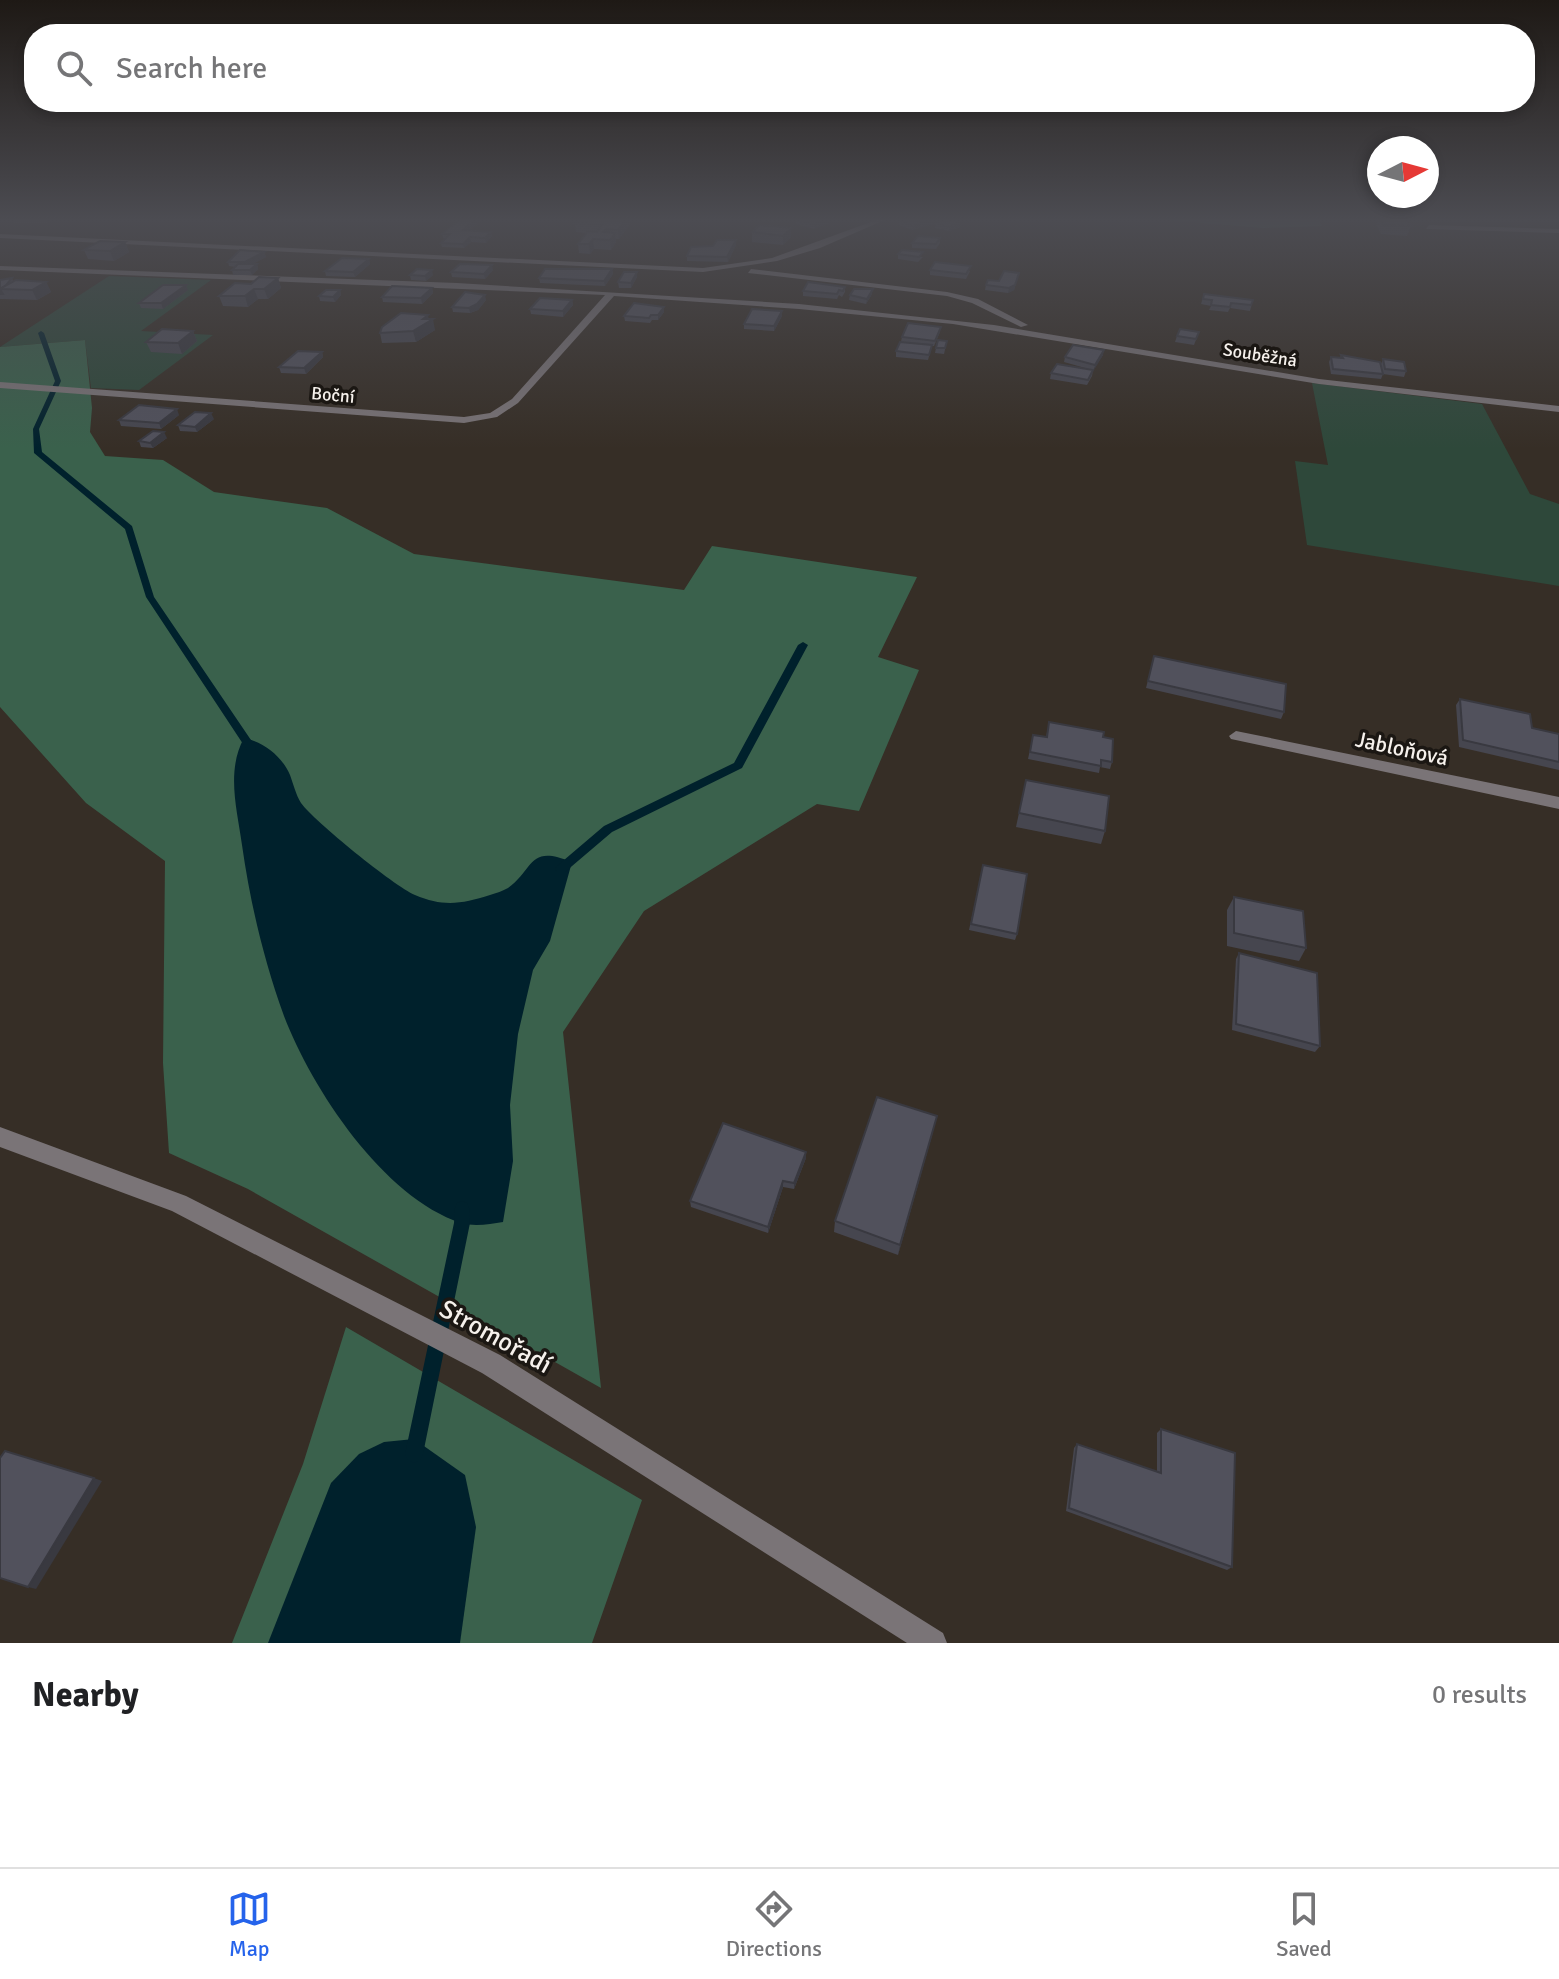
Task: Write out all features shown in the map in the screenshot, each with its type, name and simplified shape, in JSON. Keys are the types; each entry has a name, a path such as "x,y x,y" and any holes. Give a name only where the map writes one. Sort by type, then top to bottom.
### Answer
{"street":[{"name":"Boční","path":"0,385 464,420 493,415 515,401 609,296"},
{"name":"Souběžná","path":"633,296 905,316 1037,332 1242,369 1454,399 1559,409"},
{"path":"954,296 975,301 1037,332"},
{"name":"Jabloňová","path":"1236,736 1559,803"},
{"name":"Stromořadí","path":"0,1137 178,1203 491,1364 933,1643"}],"green space":[{"path":"79,296 189,296 141,331 213,335 139,390 91,388 85,340 0,347"},
{"path":"85,340 92,408 90,432 105,456 163,460 214,492 327,508 414,554 684,590 712,546 917,577 878,657 919,670 859,811 817,804 644,911 563,1032 601,1388 248,1189 169,1153 163,1063 165,861 86,803 0,707 0,347"},
{"path":"1312,383 1482,404 1530,494 1559,504 1559,586 1307,545 1295,461 1328,465"},
{"path":"346,1327 642,1500 592,1643 232,1643 303,1464"}],"water":[{"path":"244,738 265,746 277,756 287,768 301,803 321,824 373,867 425,899 452,903 497,893 508,888 540,857 558,857 572,862 550,941 533,970 518,1034 510,1105 513,1161 503,1222 461,1223 432,1210 404,1190 354,1137 312,1075 284,1016 264,953 249,888 234,790 235,764"},
{"path":"414,1439 465,1475 476,1527 460,1643 268,1643 331,1483 359,1454 384,1442"}],"building":[{"path":"149,296 171,296 161,303 139,303"},
{"path":"383,296 424,296 421,298"},
{"path":"462,296 484,296 469,308 452,307"},
{"path":"1204,296 1218,296 1253,300 1251,305 1231,303 1230,307 1211,305 1212,300 1203,299"},
{"path":"540,298 572,300 563,311 530,309"},
{"path":"634,303 664,307 658,315 649,318 624,316"},
{"path":"752,309 782,311 774,326 744,324"},
{"path":"401,313 428,315 423,319 433,319 413,331 380,333 382,327"},
{"path":"908,323 941,327 935,341 902,337"},
{"path":"162,329 193,331 178,343 146,342"},
{"path":"1180,329 1199,332 1196,339 1177,336"},
{"path":"938,340 947,341 945,348 936,348"},
{"path":"900,342 932,345 929,355 896,351"},
{"path":"1073,345 1104,350 1095,365 1065,357"},
{"path":"298,351 322,352 304,368 279,367"},
{"path":"1341,355 1380,362 1383,374 1333,369 1331,357 1343,358"},
{"path":"1383,359 1404,362 1406,371 1385,369"},
{"path":"1057,364 1093,370 1088,380 1051,373"},
{"path":"139,405 177,409 159,423 119,420"},
{"path":"195,412 211,413 195,427 178,425"},
{"path":"153,431 164,432 150,443 139,441"},
{"path":"1154,656 1286,684 1284,712 1148,681"},
{"path":"1460,699 1530,714 1532,728 1559,734 1559,762 1463,740"},
{"path":"1049,722 1104,732 1103,737 1113,739 1112,762 1101,760 1101,766 1030,752 1033,735 1047,737"},
{"path":"1026,780 1109,796 1105,831 1019,813"},
{"path":"983,865 1027,874 1017,934 971,924"},
{"path":"1234,897 1303,911 1306,948 1234,933"},
{"path":"1239,953 1317,973 1320,1046 1236,1024"},
{"path":"877,1097 937,1116 900,1245 835,1221"},
{"path":"723,1123 806,1152 794,1183 783,1181 768,1227 690,1201"},
{"path":"1161,1429 1235,1453 1232,1567 1069,1508 1077,1444 1161,1473"},
{"path":"5,1451 94,1478 28,1587 0,1578 0,1458"}],"waterway":[{"path":"41,333 58,381 36,429 38,453 129,528 150,597 251,748"},
{"path":"561,869 608,829 738,765 803,645"},
{"path":"414,1454 462,1223 462,1208"}]}
